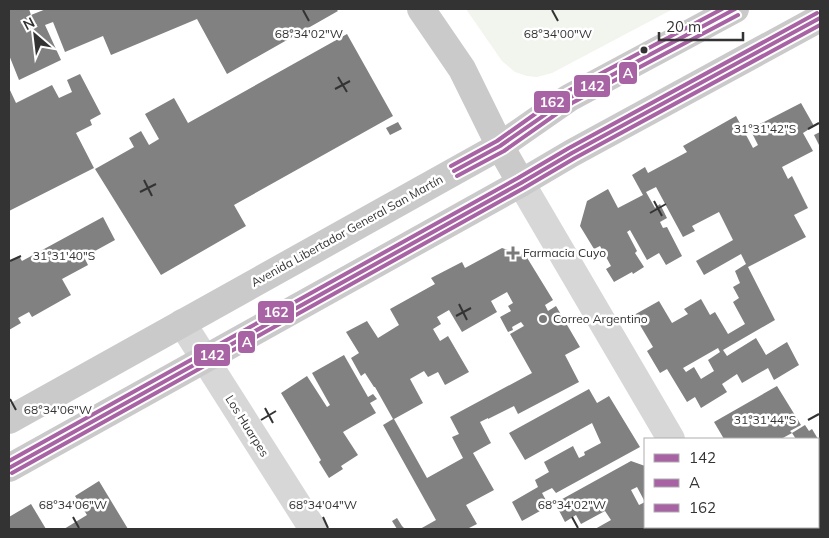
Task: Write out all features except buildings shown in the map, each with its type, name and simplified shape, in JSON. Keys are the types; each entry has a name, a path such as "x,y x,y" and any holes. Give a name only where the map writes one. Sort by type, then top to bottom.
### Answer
{"main road":[{"path":"421,9 462,70 500,146 521,182"},
{"name":"Avenida Libertador General San Martín","path":"9,420 500,146 569,98 735,9"},
{"path":"9,468 815,16"}],"street":[{"path":"521,182 670,438"},
{"name":"Los Huarpes","path":"182,323 313,529"}],"shaded area":[{"path":"466,9 673,9 552,73 537,77 515,72 502,61"}],"transit line":[{"name":"162","path":"451,166 497,141 566,92 722,9"},
{"name":"142","path":"454,171 500,146 569,98 735,9"},
{"name":"162","path":"9,461 569,148 817,13"},
{"name":"A","path":"457,176 504,151 572,103 738,15"},
{"name":"142","path":"9,468 572,153 820,18"},
{"name":"A","path":"12,473 575,158 820,25"}],"place":[{"name":"Farmacia Cuyo","path":"513,253"},
{"name":"Correo Argentino","path":"543,319"}]}
